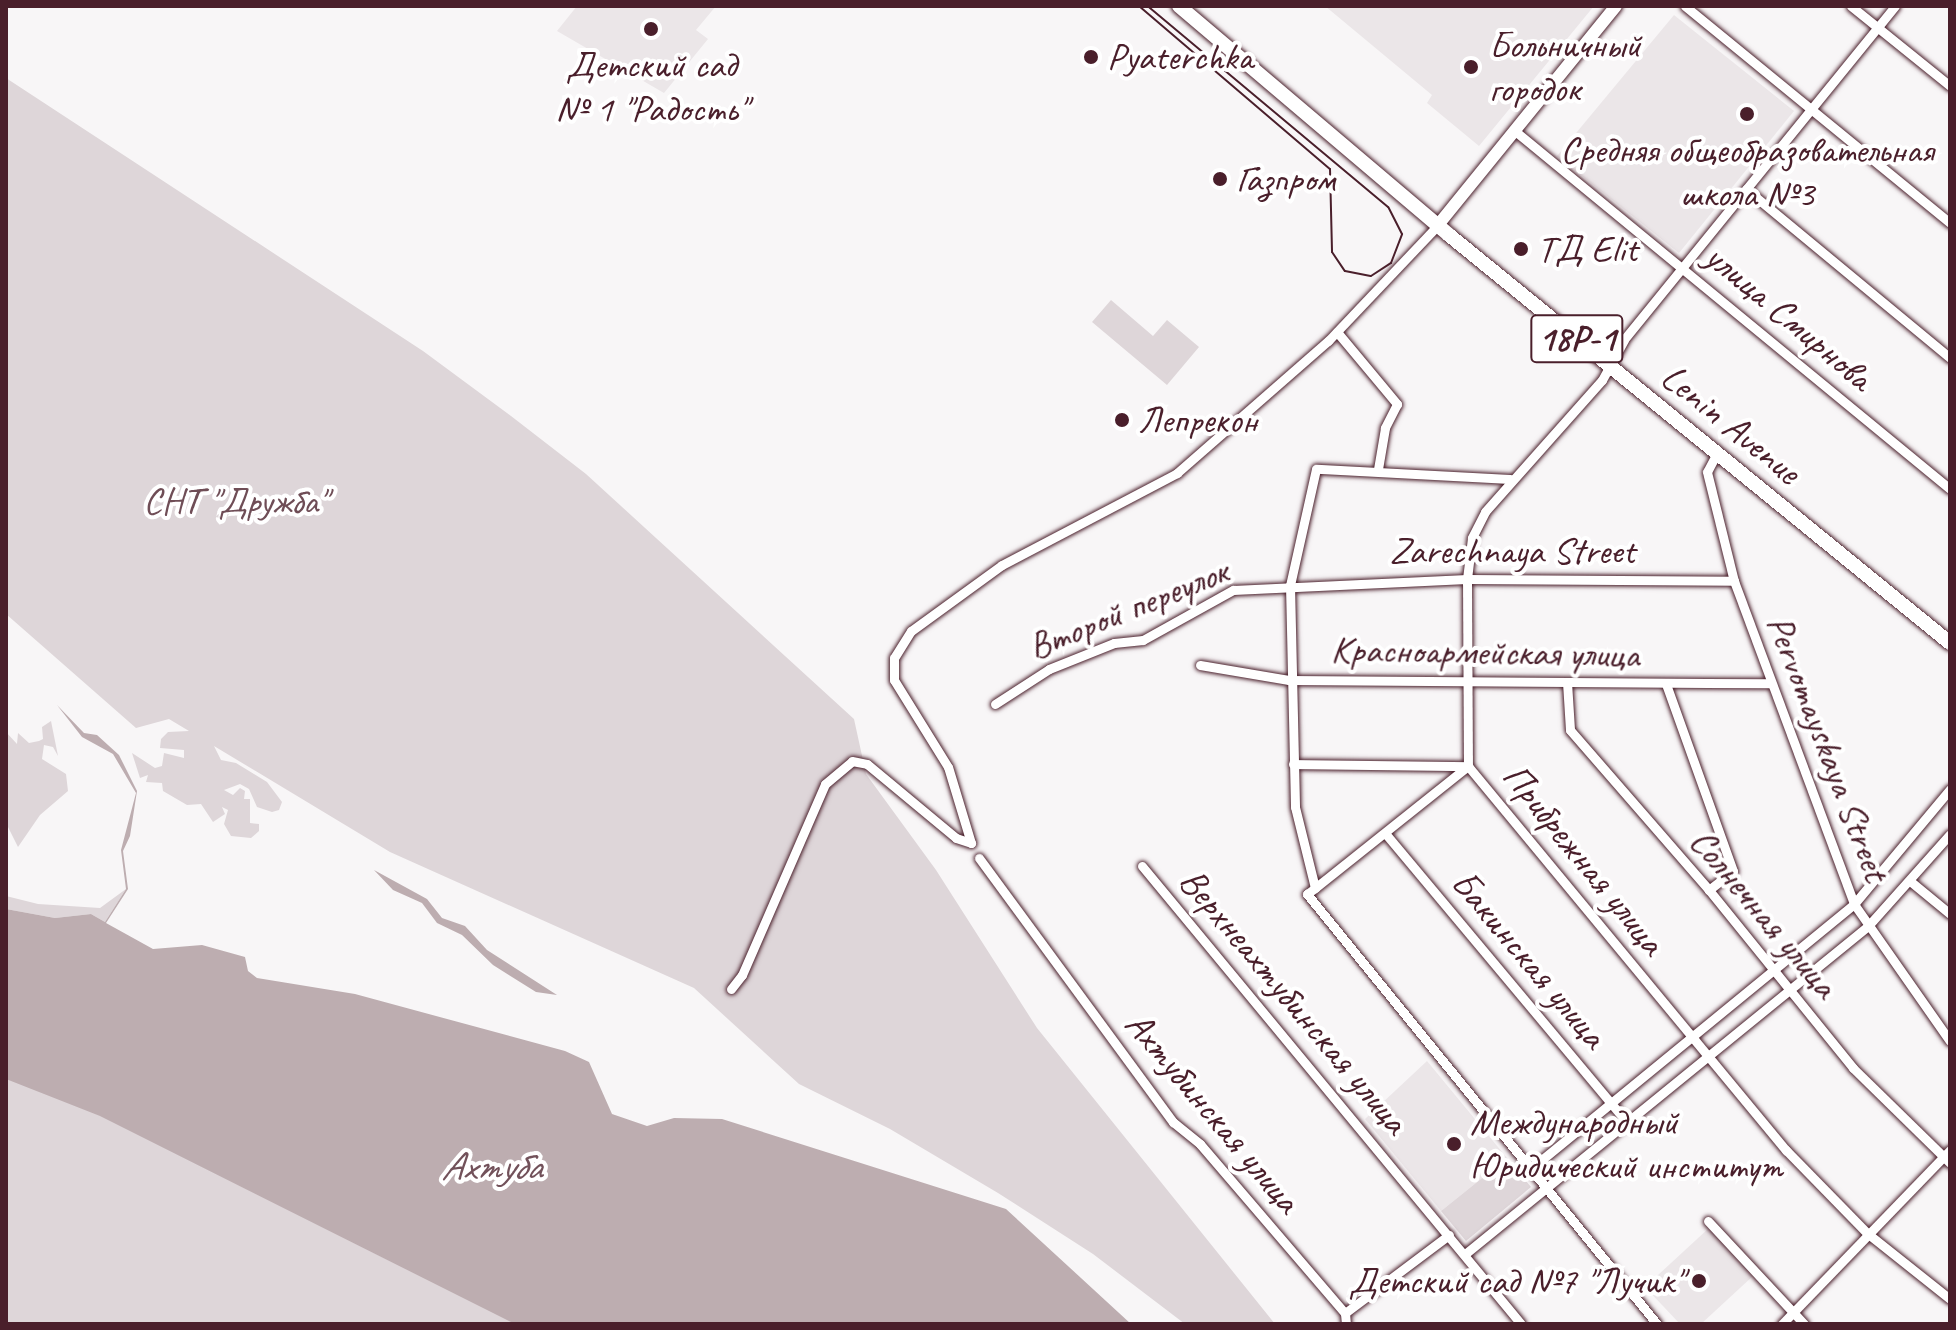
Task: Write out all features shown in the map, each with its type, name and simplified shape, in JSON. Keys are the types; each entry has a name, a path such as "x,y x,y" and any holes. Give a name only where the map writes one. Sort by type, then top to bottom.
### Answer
{"main road":[{"name":"Lenin Avenue","path":"1179,6 1438,225 1950,643"}],"street":[{"path":"731,989 742,975 825,784 852,761 867,764 956,838 971,843 948,767 894,680 894,658 911,631 1002,565 1177,473 1328,341 1438,225 1616,6"},
{"path":"1685,6 1950,223"},
{"path":"1851,6 1950,86"},
{"name":"Прибрежная улица","path":"1895,6 1681,267 1602,380 1510,479 1472,538 1467,579 1465,680 1468,766 1786,1150 1867,1233 1950,1299"},
{"name":"улица Смирнова","path":"1515,131 1949,484"},
{"path":"1746,189 1950,358"},
{"path":"1337,332 1397,404 1385,428 1378,469"},
{"name":"Pervomayskaya Street","path":"1717,453 1707,472 1734,581 1854,904 1950,1041"},
{"path":"1315,888 1299,834 1289,680 1290,585 1316,469 1378,469 1510,479"},
{"name":"Zarechnaya Street","path":"1290,585 1467,579 1734,581"},
{"name":"Второй переулок","path":"995,704 1049,669 1114,643 1143,640 1233,590 1290,585"},
{"name":"Красноармейская улица","path":"1200,665 1289,680 1771,683"},
{"name":"Солнечная улица","path":"1567,682 1570,730 1709,890 1853,1068 1947,1156"},
{"path":"1666,684 1733,871 1709,890"},
{"path":"1293,764 1468,766"},
{"path":"1468,766 1307,894 1528,1171 1657,1324"},
{"path":"1528,1171 1854,904 1950,789"},
{"name":"Бакинская улица","path":"1385,833 1628,1124"},
{"path":"1465,1254 1868,926 1950,834"},
{"name":"Ахтубинская улица","path":"979,858 1173,1122 1200,1144 1345,1313"},
{"name":"Верхнеахтубинская улица","path":"1142,866 1521,1324"},
{"path":"1910,881 1950,914"},
{"path":"1782,1324 1867,1233 1947,1156"},
{"path":"1708,1221 1804,1324"},
{"path":"1346,1324 1345,1313 1449,1235"}],"shaded area":[{"path":"577,6 716,6 696,30 708,39 664,93 557,31"},
{"name":"Больничный городок","path":"1325,6 1594,6 1479,146 1427,103 1432,95"},
{"path":"1674,15 1794,111 1679,253 1557,156"},
{"path":"1427,1061 1507,1158 1441,1211 1365,1119"},
{"name":"Детский сад №7 \"Лучик\"","path":"1709,1228 1753,1276 1701,1324 1680,1324 1645,1287"}],"green space":[{"name":"СНТ \"Дружба\"","path":"6,78 423,351 511,416 586,474 854,719 866,774 936,870 1037,1028 1275,1324 1185,1324 1093,1254 998,1193 890,1129 799,1084 694,988 390,852 214,746 221,760 236,763 267,782 282,802 279,810 272,812 257,807 249,789 240,784 224,790 233,795 240,788 245,791 244,799 250,799 250,823 259,824 259,831 251,838 231,836 224,824 228,810 222,807 225,814 213,822 201,804 187,805 163,791 162,783 146,782 148,775 140,778 132,753 155,768 162,766 164,753 184,758 184,750 160,748 161,739 168,732 189,731 169,719 136,728 6,614"},
{"path":"1111,300 1153,336 1167,320 1199,347 1167,385 1092,322"},
{"path":"51,721 58,756 53,747 44,745 42,759 66,774 68,791 40,815 18,847 6,823 6,732 17,744 18,733 29,743 39,741 43,739 42,727"},
{"path":"126,889 105,922 91,914 55,918 6,909 6,896 38,904 100,908"},
{"path":"6,1057 542,1324 6,1324"},
{"path":"1507,1158 1531,1187 1466,1241 1441,1211"}],"water":[{"name":"Ахтуба","path":"57,705 84,733 97,735 119,755 137,791 130,836 123,851 128,889 106,923 153,949 202,945 245,957 248,971 257,978 355,994 565,1051 589,1062 612,1114 647,1126 674,1118 722,1119 1006,1209 1131,1324 515,1324 100,1116 6,1079 6,909 55,918 91,914 105,922 126,889 121,850 136,793 113,754 82,737"},
{"path":"374,870 427,899 442,918 465,926 487,950 557,995 536,992 493,965 462,935 437,923 422,903 393,890"}],"tram line":[{"path":"1139,6 1330,169 1332,252 1345,271 1371,276 1391,263 1402,234 1388,207 1148,6"}],"place":[{"name":"Детский сад № 1 \"Радость\"","path":"651,29"},
{"name":"Pyaterchka","path":"1091,57"},
{"name":"Больничный городок","path":"1471,67"},
{"name":"Средняя общеобразовательная школа №3","path":"1747,114"},
{"name":"Газпром","path":"1220,179"},
{"name":"ТД Elit","path":"1521,249"},
{"name":"Лепрекон","path":"1122,420"},
{"name":"Международный Юридический институт","path":"1454,1144"},
{"name":"Детский сад №7 \"Лучик\"","path":"1699,1281"}]}
